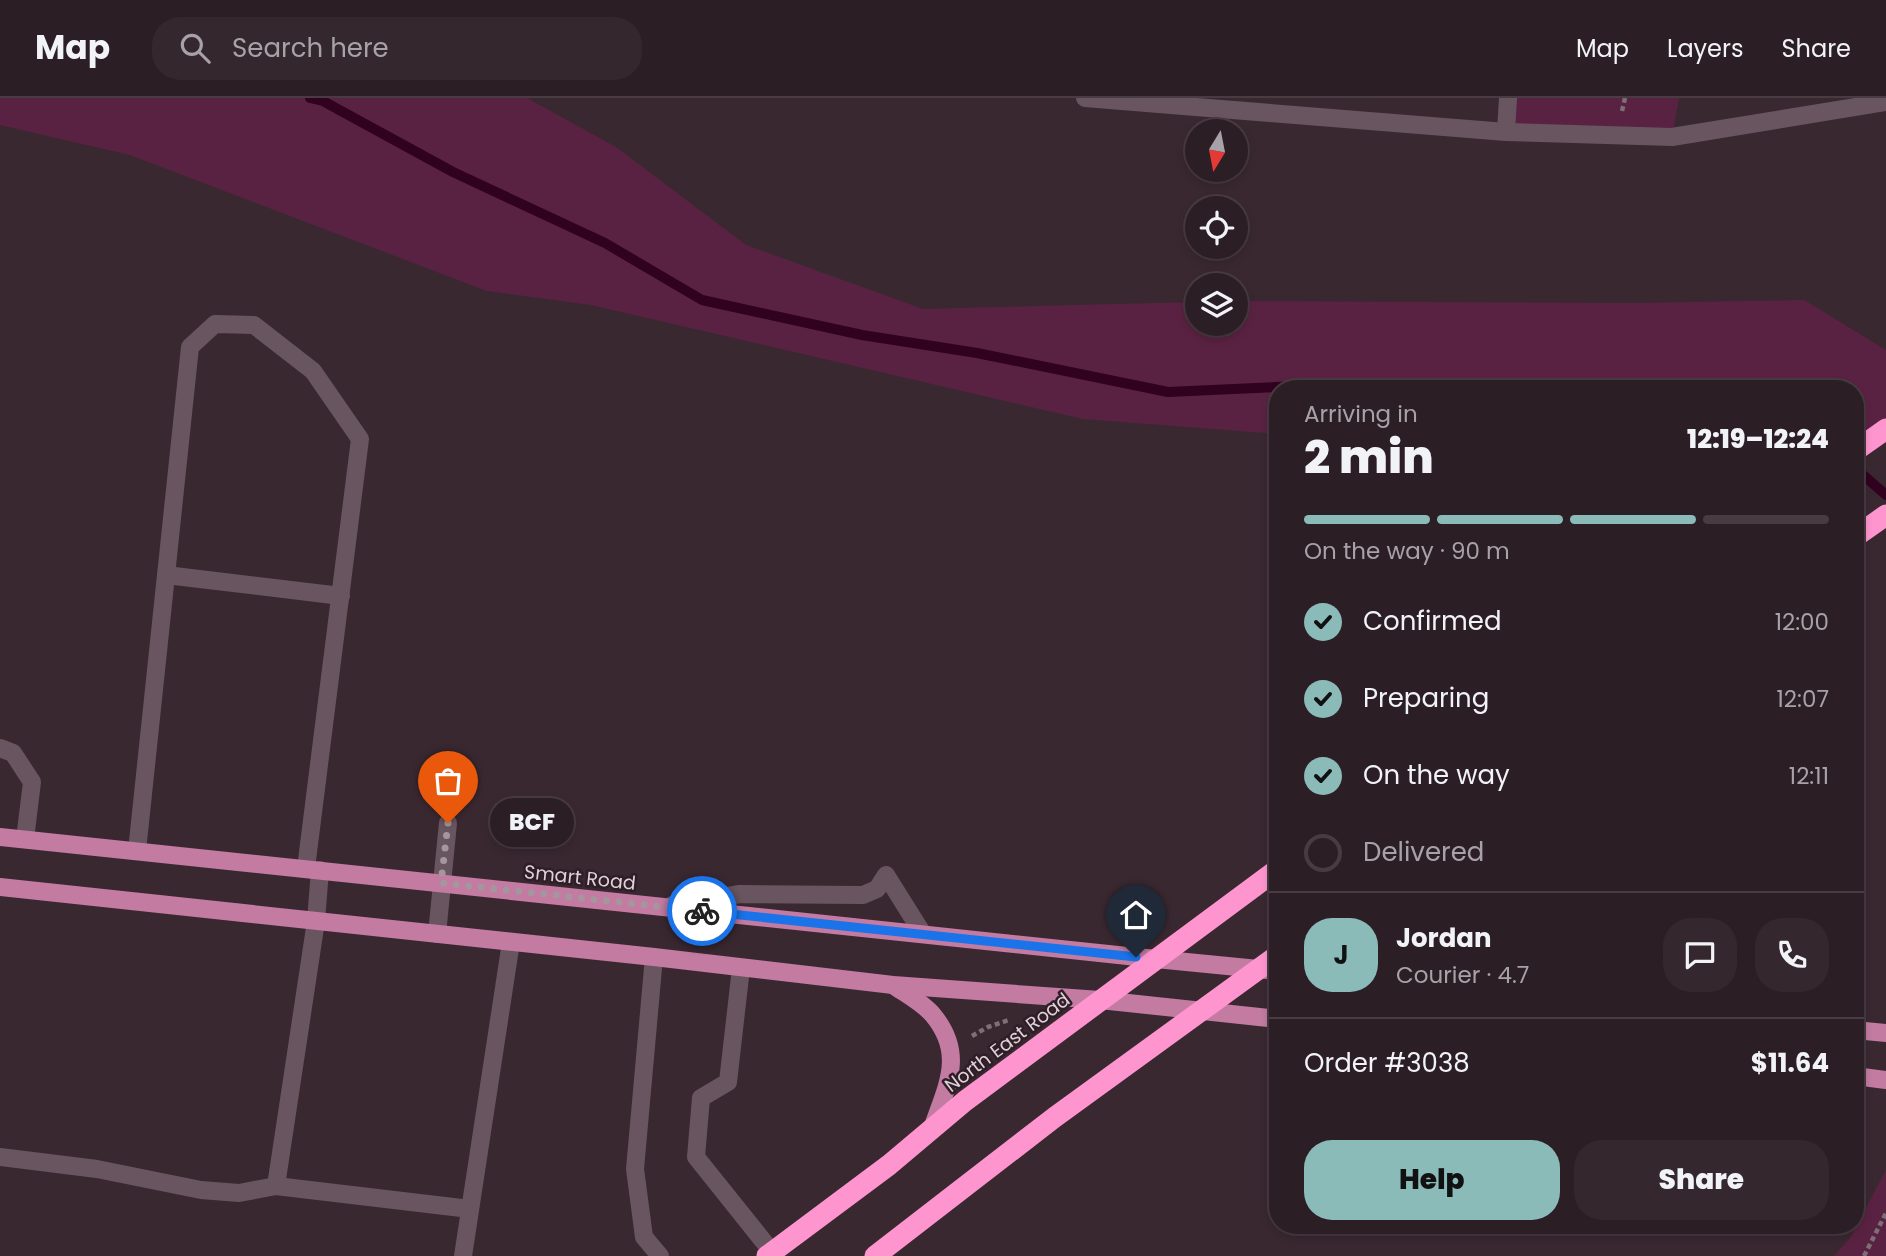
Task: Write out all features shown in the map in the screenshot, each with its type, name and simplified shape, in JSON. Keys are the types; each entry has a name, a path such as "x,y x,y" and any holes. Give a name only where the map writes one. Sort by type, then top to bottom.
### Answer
{"highway":[{"path":"1864,445 1886,429"},
{"path":"1864,531 1883,517"},
{"name":"North East Road","path":"770,1254 889,1165 965,1101 1269,876"},
{"path":"875,1256 1055,1118 1201,1011 1268,970"}],"main road":[{"name":"Smart Road","path":"0,836 1268,970"},
{"path":"0,887 893,985 1100,1000 1269,1017"},
{"path":"893,985 932,1014 951,1047 949,1077 932,1129"},
{"path":"1864,1031 1886,1033"},
{"path":"1864,1077 1886,1080"}],"street":[{"path":"1085,98 1506,132 1672,137 1886,102"},
{"path":"1506,132 1508,98"},
{"path":"136,851 190,347 215,324 254,325 313,370 360,439 313,869 316,921 276,1185"},
{"path":"166,575 341,596"},
{"path":"0,748 13,752 32,782 25,839"},
{"path":"437,934 448,823"},
{"path":"662,907 740,894 863,895 877,889 886,875 923,934"},
{"path":"463,1256 511,942"},
{"path":"654,957 635,1169 644,1237 660,1256"},
{"path":"741,968 728,1082 701,1098 696,1157 770,1254"},
{"path":"0,1157 97,1170 201,1191 239,1194 276,1185 470,1209"}],"path":[{"path":"966,1039 1009,1020"},
{"path":"1864,1256 1886,1213"}],"shaded area":[{"path":"0,98 527,98 616,147 746,245 923,309 1185,302 1185,336 1248,336 1248,301 1633,303 1804,300 1886,350 1886,429 1864,445 1864,380 1269,380 1269,433 1083,419 591,305 487,291 130,155 0,125"},
{"path":"1508,98 1679,98 1672,137 1506,132"},
{"path":"1886,1170 1886,1256 1834,1256 1852,1234 1864,1234 1864,1212"}],"waterway":[{"path":"310,98 323,101 453,172 605,243 702,300 862,335 977,353 1168,392 1269,387"},
{"path":"1864,476 1886,495"}],"way so far":[{"path":"448,823 441,883 702,911"}],"place":[{"name":"BCF","path":"448,823"}],"route":[{"path":"702,911 1136,957"}]}
